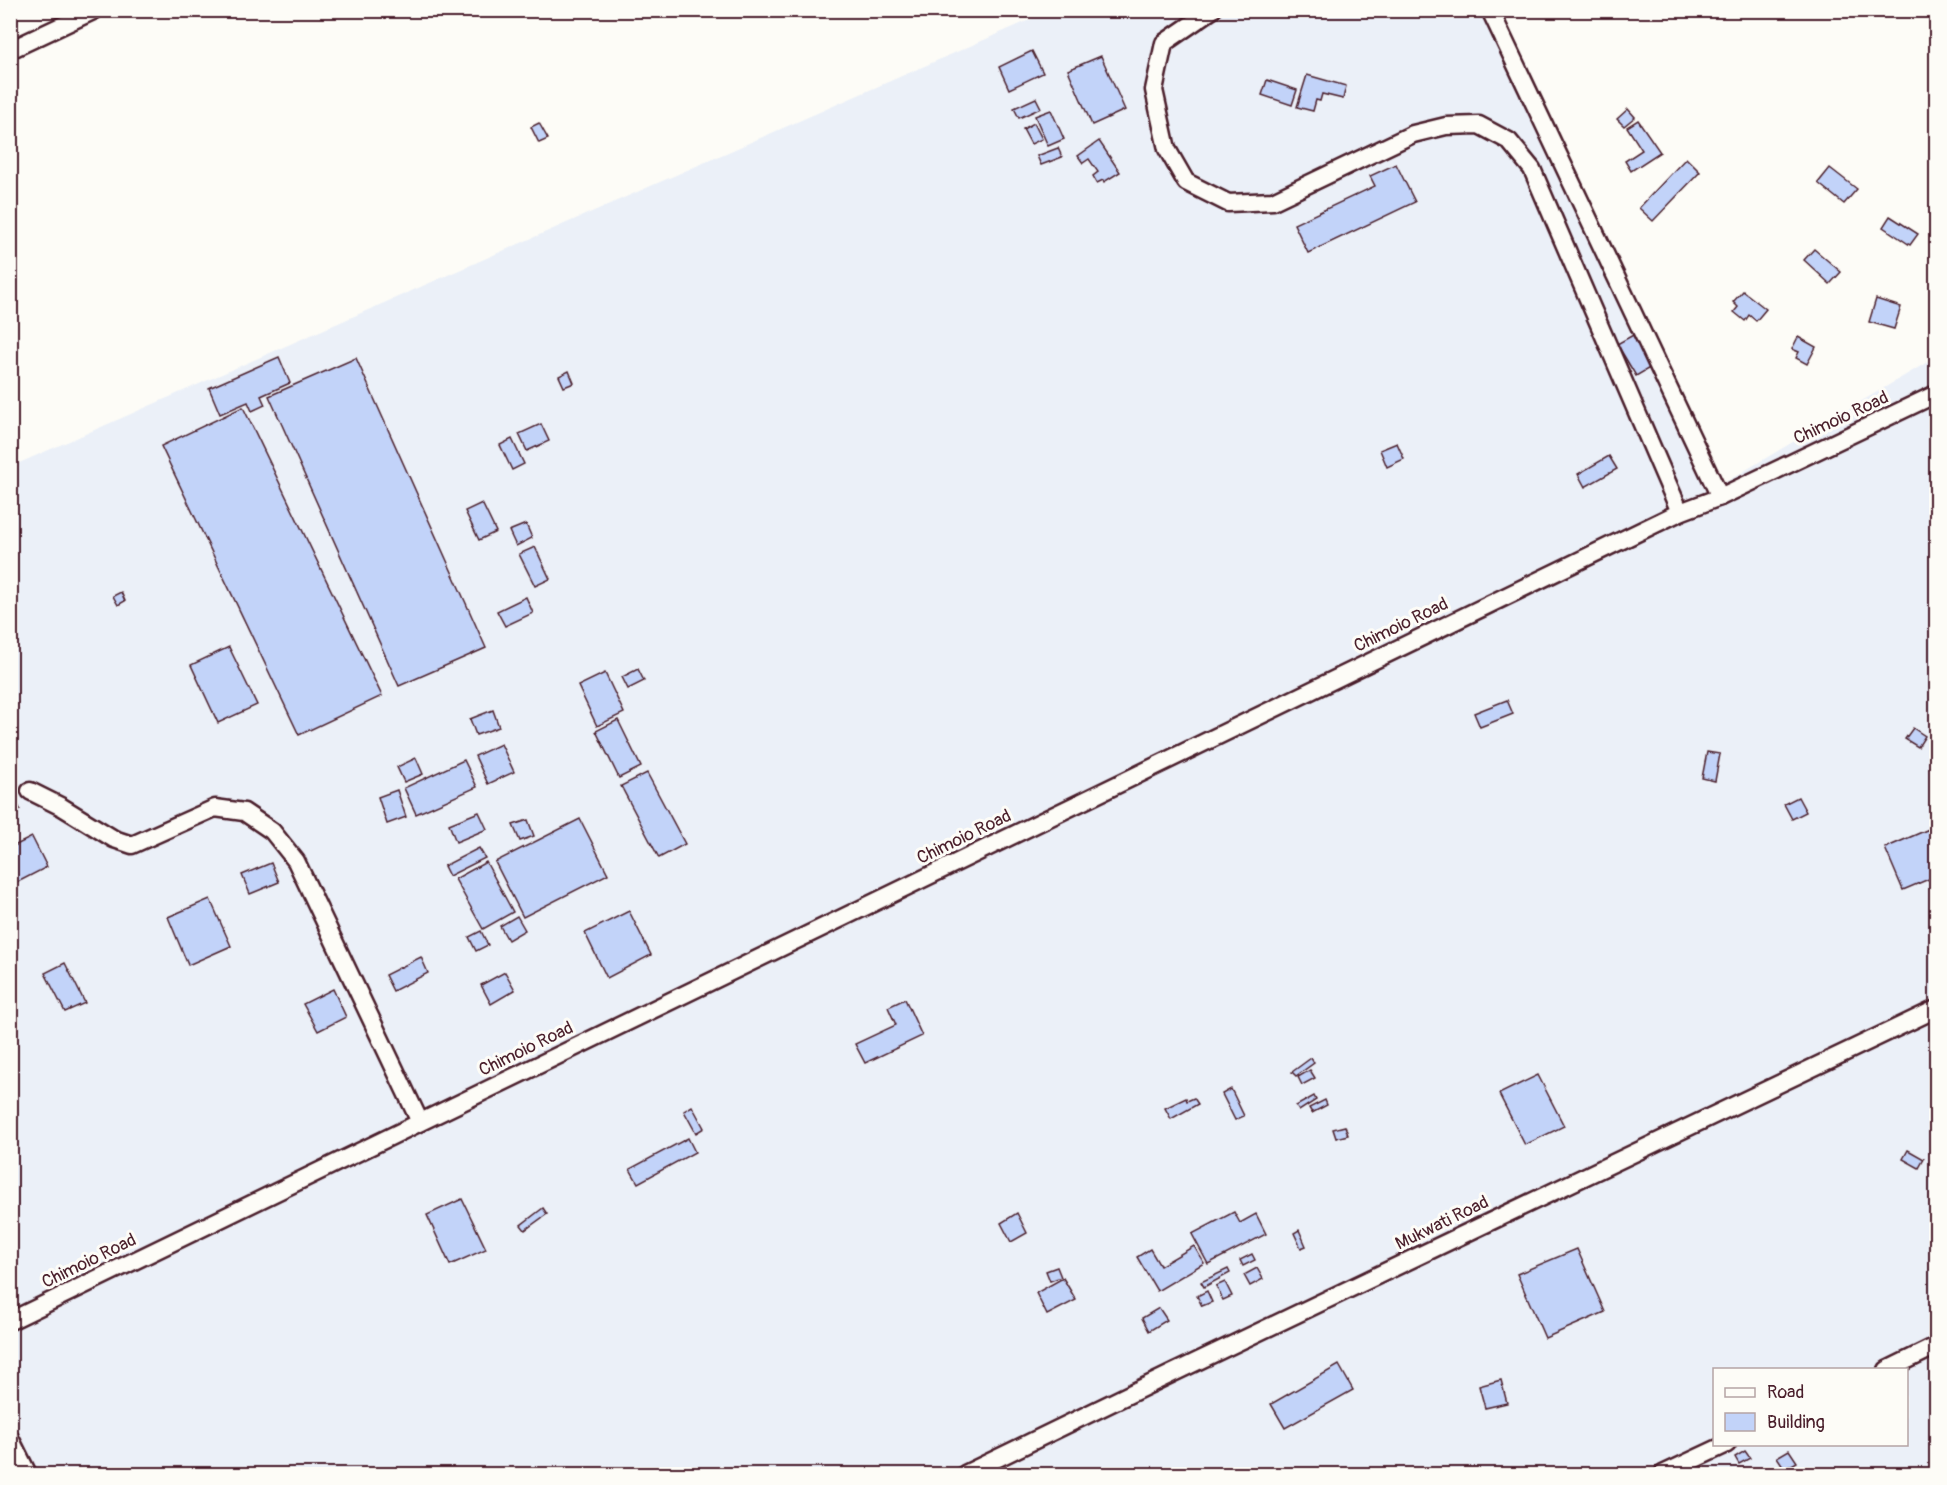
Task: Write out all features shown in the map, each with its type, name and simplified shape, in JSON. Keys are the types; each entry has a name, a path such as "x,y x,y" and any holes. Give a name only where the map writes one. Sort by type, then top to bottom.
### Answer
{"street":[{"path":"10,50 95,10"},
{"path":"1212,10 1164,43 1154,90 1167,149 1186,182 1228,203 1273,201 1413,134 1424,131 1446,126 1479,125 1509,141 1532,169 1680,512"},
{"path":"1490,10 1720,497"},
{"name":"Chimoio Road","path":"10,1321 1680,512 1720,497 1936,394"},
{"path":"30,791 62,807 114,839 132,845 215,808 244,812 272,831 296,861 420,1122"},
{"name":"Mukwati Road","path":"964,1474 1936,1008"},
{"path":"1891,1368 1936,1346"},
{"path":"10,1438 28,1474"},
{"path":"1664,1474 1723,1446"}],"shaded area":[{"path":"1050,11 1497,11 1714,489 1936,357 1936,1474 29,1474 10,1429 10,467"}],"building":[{"path":"1032,51 1043,73 1009,89 999,67"},
{"path":"1101,56 1125,110 1092,125 1068,70"},
{"path":"1307,75 1346,86 1343,99 1322,94 1320,101 1316,100 1313,111 1297,107"},
{"path":"1267,80 1297,90 1292,105 1262,95"},
{"path":"1036,98 1041,108 1019,118 1014,108"},
{"path":"1628,109 1635,117 1624,126 1617,119"},
{"path":"1051,110 1064,139 1048,146 1035,116"},
{"path":"1638,120 1660,152 1631,171 1625,161 1642,150 1627,127"},
{"path":"539,123 548,139 539,143 531,127"},
{"path":"1034,123 1042,139 1031,144 1023,129"},
{"path":"1099,141 1120,172 1104,182 1103,180 1097,183 1093,176 1098,172 1089,159 1083,163 1078,156"},
{"path":"1058,148 1062,157 1041,165 1037,156"},
{"path":"1686,158 1700,172 1653,221 1639,208"},
{"path":"1396,164 1415,202 1308,253 1294,224 1375,186 1370,176"},
{"path":"1830,168 1857,189 1844,204 1818,183"},
{"path":"1890,216 1918,234 1910,245 1883,227"},
{"path":"1814,249 1841,272 1830,284 1804,260"},
{"path":"1743,291 1766,309 1756,321 1749,315 1745,321 1734,312 1738,307 1733,302"},
{"path":"1876,299 1901,307 1894,329 1869,322"},
{"path":"1635,334 1653,366 1636,376 1617,344"},
{"path":"1798,337 1816,347 1807,364 1796,358 1799,352 1792,349"},
{"path":"279,357 290,383 261,396 265,405 252,411 248,402 220,414 209,388"},
{"path":"356,358 486,648 399,686 269,396"},
{"path":"569,371 574,383 564,387 559,376"},
{"path":"243,407 382,696 299,735 161,446"},
{"path":"541,424 549,441 527,451 519,434"},
{"path":"512,439 524,464 512,470 500,445"},
{"path":"1397,443 1404,459 1387,467 1380,450"},
{"path":"1609,456 1617,469 1585,487 1578,474"},
{"path":"482,503 496,532 479,540 465,511"},
{"path":"526,524 532,538 516,546 509,531"},
{"path":"535,547 550,579 535,586 519,554"},
{"path":"121,592 125,601 118,605 113,596"},
{"path":"526,597 533,613 505,626 497,611"},
{"path":"229,647 257,705 218,723 191,665"},
{"path":"638,669 644,681 628,689 622,677"},
{"path":"605,673 624,713 597,726 578,686"},
{"path":"1507,700 1513,714 1480,727 1474,713"},
{"path":"493,710 499,727 476,735 470,719"},
{"path":"618,720 641,767 619,778 596,731"},
{"path":"1913,728 1925,736 1918,747 1905,739"},
{"path":"501,744 514,772 488,784 475,756"},
{"path":"1707,752 1720,754 1715,781 1702,778"},
{"path":"416,758 423,774 404,782 397,767"},
{"path":"464,760 477,787 416,814 404,788"},
{"path":"647,773 685,844 659,858 621,786"},
{"path":"10,789 20,809 10,813"},
{"path":"397,790 406,817 387,824 378,797"},
{"path":"1798,797 1806,812 1792,819 1784,804"},
{"path":"479,812 487,829 456,842 449,824"},
{"path":"580,819 608,874 523,917 495,862"},
{"path":"528,820 534,836 520,841 513,825"},
{"path":"1936,826 1936,876 1903,890 1885,848"},
{"path":"32,837 47,867 10,886 10,848"},
{"path":"479,848 485,858 449,876 444,866"},
{"path":"486,862 513,912 483,929 455,879"},
{"path":"271,863 279,882 250,894 242,875"},
{"path":"210,899 231,946 188,965 168,917"},
{"path":"629,911 651,955 607,978 585,933"},
{"path":"517,916 525,930 508,940 500,926"},
{"path":"481,931 488,945 476,951 469,937"},
{"path":"421,957 428,973 393,991 385,975"},
{"path":"65,963 85,1003 65,1012 45,973"},
{"path":"505,972 515,990 491,1004 481,985"},
{"path":"333,989 346,1017 318,1031 303,1004"},
{"path":"905,999 922,1036 865,1063 855,1044 896,1025 888,1007"},
{"path":"1311,1058 1314,1063 1296,1076 1292,1072"},
{"path":"1310,1070 1315,1078 1302,1085 1298,1077"},
{"path":"1538,1075 1564,1126 1525,1145 1499,1094"},
{"path":"1231,1089 1244,1116 1235,1120 1222,1094"},
{"path":"1314,1096 1316,1100 1299,1111 1296,1106"},
{"path":"1186,1098 1187,1101 1194,1098 1198,1104 1171,1119 1165,1108"},
{"path":"1325,1100 1327,1105 1312,1113 1309,1108"},
{"path":"692,1106 704,1128 696,1133 684,1111"},
{"path":"1345,1126 1348,1135 1336,1138 1333,1129"},
{"path":"688,1138 695,1152 638,1183 630,1169"},
{"path":"1908,1150 1924,1159 1919,1168 1903,1159"},
{"path":"462,1199 486,1249 450,1265 427,1215"},
{"path":"543,1208 547,1214 525,1230 521,1225"},
{"path":"1234,1212 1240,1223 1256,1214 1266,1234 1208,1264 1192,1234"},
{"path":"1017,1213 1027,1233 1011,1242 1001,1223"},
{"path":"1299,1230 1306,1246 1301,1248 1294,1233"},
{"path":"1194,1246 1204,1263 1157,1291 1137,1257 1150,1249 1160,1266"},
{"path":"1577,1249 1605,1312 1545,1338 1517,1274"},
{"path":"1252,1254 1255,1260 1243,1266 1240,1260"},
{"path":"1057,1267 1061,1277 1050,1281 1046,1271"},
{"path":"1257,1268 1263,1279 1250,1286 1244,1275"},
{"path":"1228,1269 1230,1273 1204,1287 1201,1282"},
{"path":"1063,1278 1076,1300 1047,1315 1036,1293"},
{"path":"1225,1282 1232,1296 1223,1300 1216,1286"},
{"path":"1207,1291 1212,1302 1202,1306 1197,1296"},
{"path":"1159,1308 1167,1320 1149,1331 1142,1318"},
{"path":"1339,1365 1353,1390 1285,1428 1271,1404"},
{"path":"1501,1380 1507,1403 1485,1408 1479,1386"},
{"path":"1789,1450 1797,1462 1785,1469 1777,1457"},
{"path":"1745,1451 1750,1458 1739,1464 1735,1457"}]}
